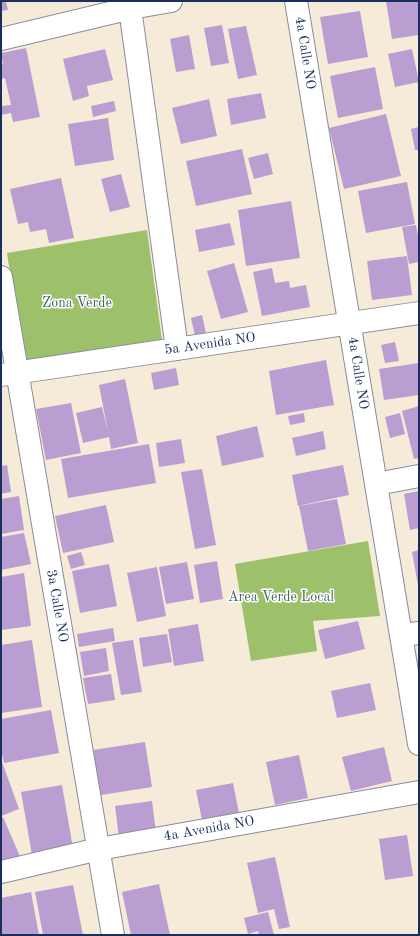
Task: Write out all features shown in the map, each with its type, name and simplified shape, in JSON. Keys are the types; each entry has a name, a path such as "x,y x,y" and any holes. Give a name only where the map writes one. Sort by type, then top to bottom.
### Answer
{"street":[{"path":"1,39 130,5 171,1"},
{"name":"4a Calle NO","path":"296,1 376,484 410,634 419,744"},
{"path":"130,5 177,349"},
{"name":"3a Calle NO","path":"1,276 9,374 99,849 113,935"},
{"name":"5a Avenida NO","path":"9,374 419,313"},
{"path":"376,484 419,476"},
{"name":"4a Avenida NO","path":"1,872 99,849 419,792"}],"green space":[{"name":"Zona Verde","path":"147,230 163,348 26,375 7,253"},
{"name":"Area Verde Local","path":"368,541 380,616 313,621 317,651 251,661 235,564"}],"building":[{"path":"1,1 6,1 8,10 1,11"},
{"path":"386,1 419,1 419,35 392,39"},
{"path":"360,11 368,57 328,64 320,17"},
{"path":"222,25 229,63 211,66 204,28"},
{"path":"246,26 257,75 238,79 228,29"},
{"path":"189,35 195,69 176,72 170,39"},
{"path":"26,48 40,117 13,122 11,113 1,115 1,106 11,105 5,78 1,79 1,65 3,64 1,53"},
{"path":"105,49 113,80 87,86 89,96 73,101 63,59"},
{"path":"412,49 419,82 395,87 388,54"},
{"path":"375,67 383,109 338,118 330,76"},
{"path":"261,93 266,118 231,125 227,99"},
{"path":"209,99 217,136 181,144 172,108"},
{"path":"114,101 116,111 93,117 91,106"},
{"path":"386,114 401,176 344,189 329,128"},
{"path":"108,118 114,160 75,166 68,124"},
{"path":"419,127 419,150 415,150 411,129"},
{"path":"242,149 252,194 196,206 186,161"},
{"path":"268,153 273,174 254,179 248,158"},
{"path":"121,174 130,207 110,212 101,179"},
{"path":"61,178 74,238 49,243 46,229 30,232 28,222 18,224 10,189"},
{"path":"407,182 415,224 366,233 358,191"},
{"path":"291,201 300,258 246,266 238,210"},
{"path":"230,223 235,245 199,252 195,230"},
{"path":"416,225 419,241 419,262 409,264 402,227"},
{"path":"407,256 412,295 372,300 367,261"},
{"path":"234,263 248,312 221,319 207,271"},
{"path":"272,268 275,283 289,281 290,288 306,285 310,307 262,316 253,272"},
{"path":"202,315 207,338 196,340 191,318"},
{"path":"395,342 399,361 385,363 381,345"},
{"path":"326,360 334,405 276,415 269,371"},
{"path":"419,363 419,395 384,400 379,369"},
{"path":"176,368 179,385 154,390 151,373"},
{"path":"125,379 138,443 111,449 109,437 83,443 76,413 102,407 108,432 99,385"},
{"path":"71,403 81,453 46,460 36,409"},
{"path":"419,406 419,458 414,459 402,411"},
{"path":"304,413 305,422 290,425 288,416"},
{"path":"400,413 405,434 390,438 385,417"},
{"path":"257,426 264,457 222,466 216,436"},
{"path":"323,431 326,449 296,456 292,438"},
{"path":"181,439 185,463 159,467 156,443"},
{"path":"149,444 156,483 68,498 61,459"},
{"path":"7,465 11,492 1,494 1,466"},
{"path":"343,465 349,495 298,506 292,475"},
{"path":"202,469 216,545 195,549 181,472"},
{"path":"419,491 419,528 410,530 404,494"},
{"path":"19,496 24,530 1,534 1,499"},
{"path":"337,499 346,544 308,551 299,506"},
{"path":"106,505 114,542 63,553 55,516"},
{"path":"24,533 31,564 1,570 1,537"},
{"path":"419,550 419,584 418,585 412,552"},
{"path":"81,552 85,565 71,569 67,556"},
{"path":"217,561 223,599 200,603 194,565"},
{"path":"187,562 194,599 166,604 159,567"},
{"path":"109,564 117,606 80,613 72,571"},
{"path":"157,567 166,616 137,622 127,573"},
{"path":"24,573 31,626 1,630 1,577"},
{"path":"358,621 365,649 325,659 318,630"},
{"path":"198,624 204,661 174,666 168,629"},
{"path":"113,628 115,641 79,647 77,634"},
{"path":"167,634 172,662 143,667 139,638"},
{"path":"32,640 42,707 1,713 1,645"},
{"path":"133,640 142,692 121,695 112,643"},
{"path":"106,648 109,671 84,676 80,652"},
{"path":"111,674 115,700 88,704 83,678"},
{"path":"370,683 376,710 337,718 331,691"},
{"path":"51,710 59,753 4,763 1,749 1,719"},
{"path":"145,742 152,787 101,795 93,750"},
{"path":"384,747 392,781 351,791 342,757"},
{"path":"299,755 308,798 275,805 266,762"},
{"path":"1,759 19,809 1,816"},
{"path":"233,783 240,818 203,825 196,790"},
{"path":"62,785 73,848 32,855 21,792"},
{"path":"152,801 156,833 119,838 115,806"},
{"path":"3,817 22,861 1,864 1,818"},
{"path":"407,835 413,876 385,880 379,839"},
{"path":"275,857 290,927 279,929 274,909 258,913 247,863"},
{"path":"159,884 170,935 131,935 122,892"},
{"path":"73,885 83,935 43,935 35,892"},
{"path":"31,892 39,935 1,935 1,898"},
{"path":"268,912 274,935 259,935 258,931 248,934 244,918"}]}
